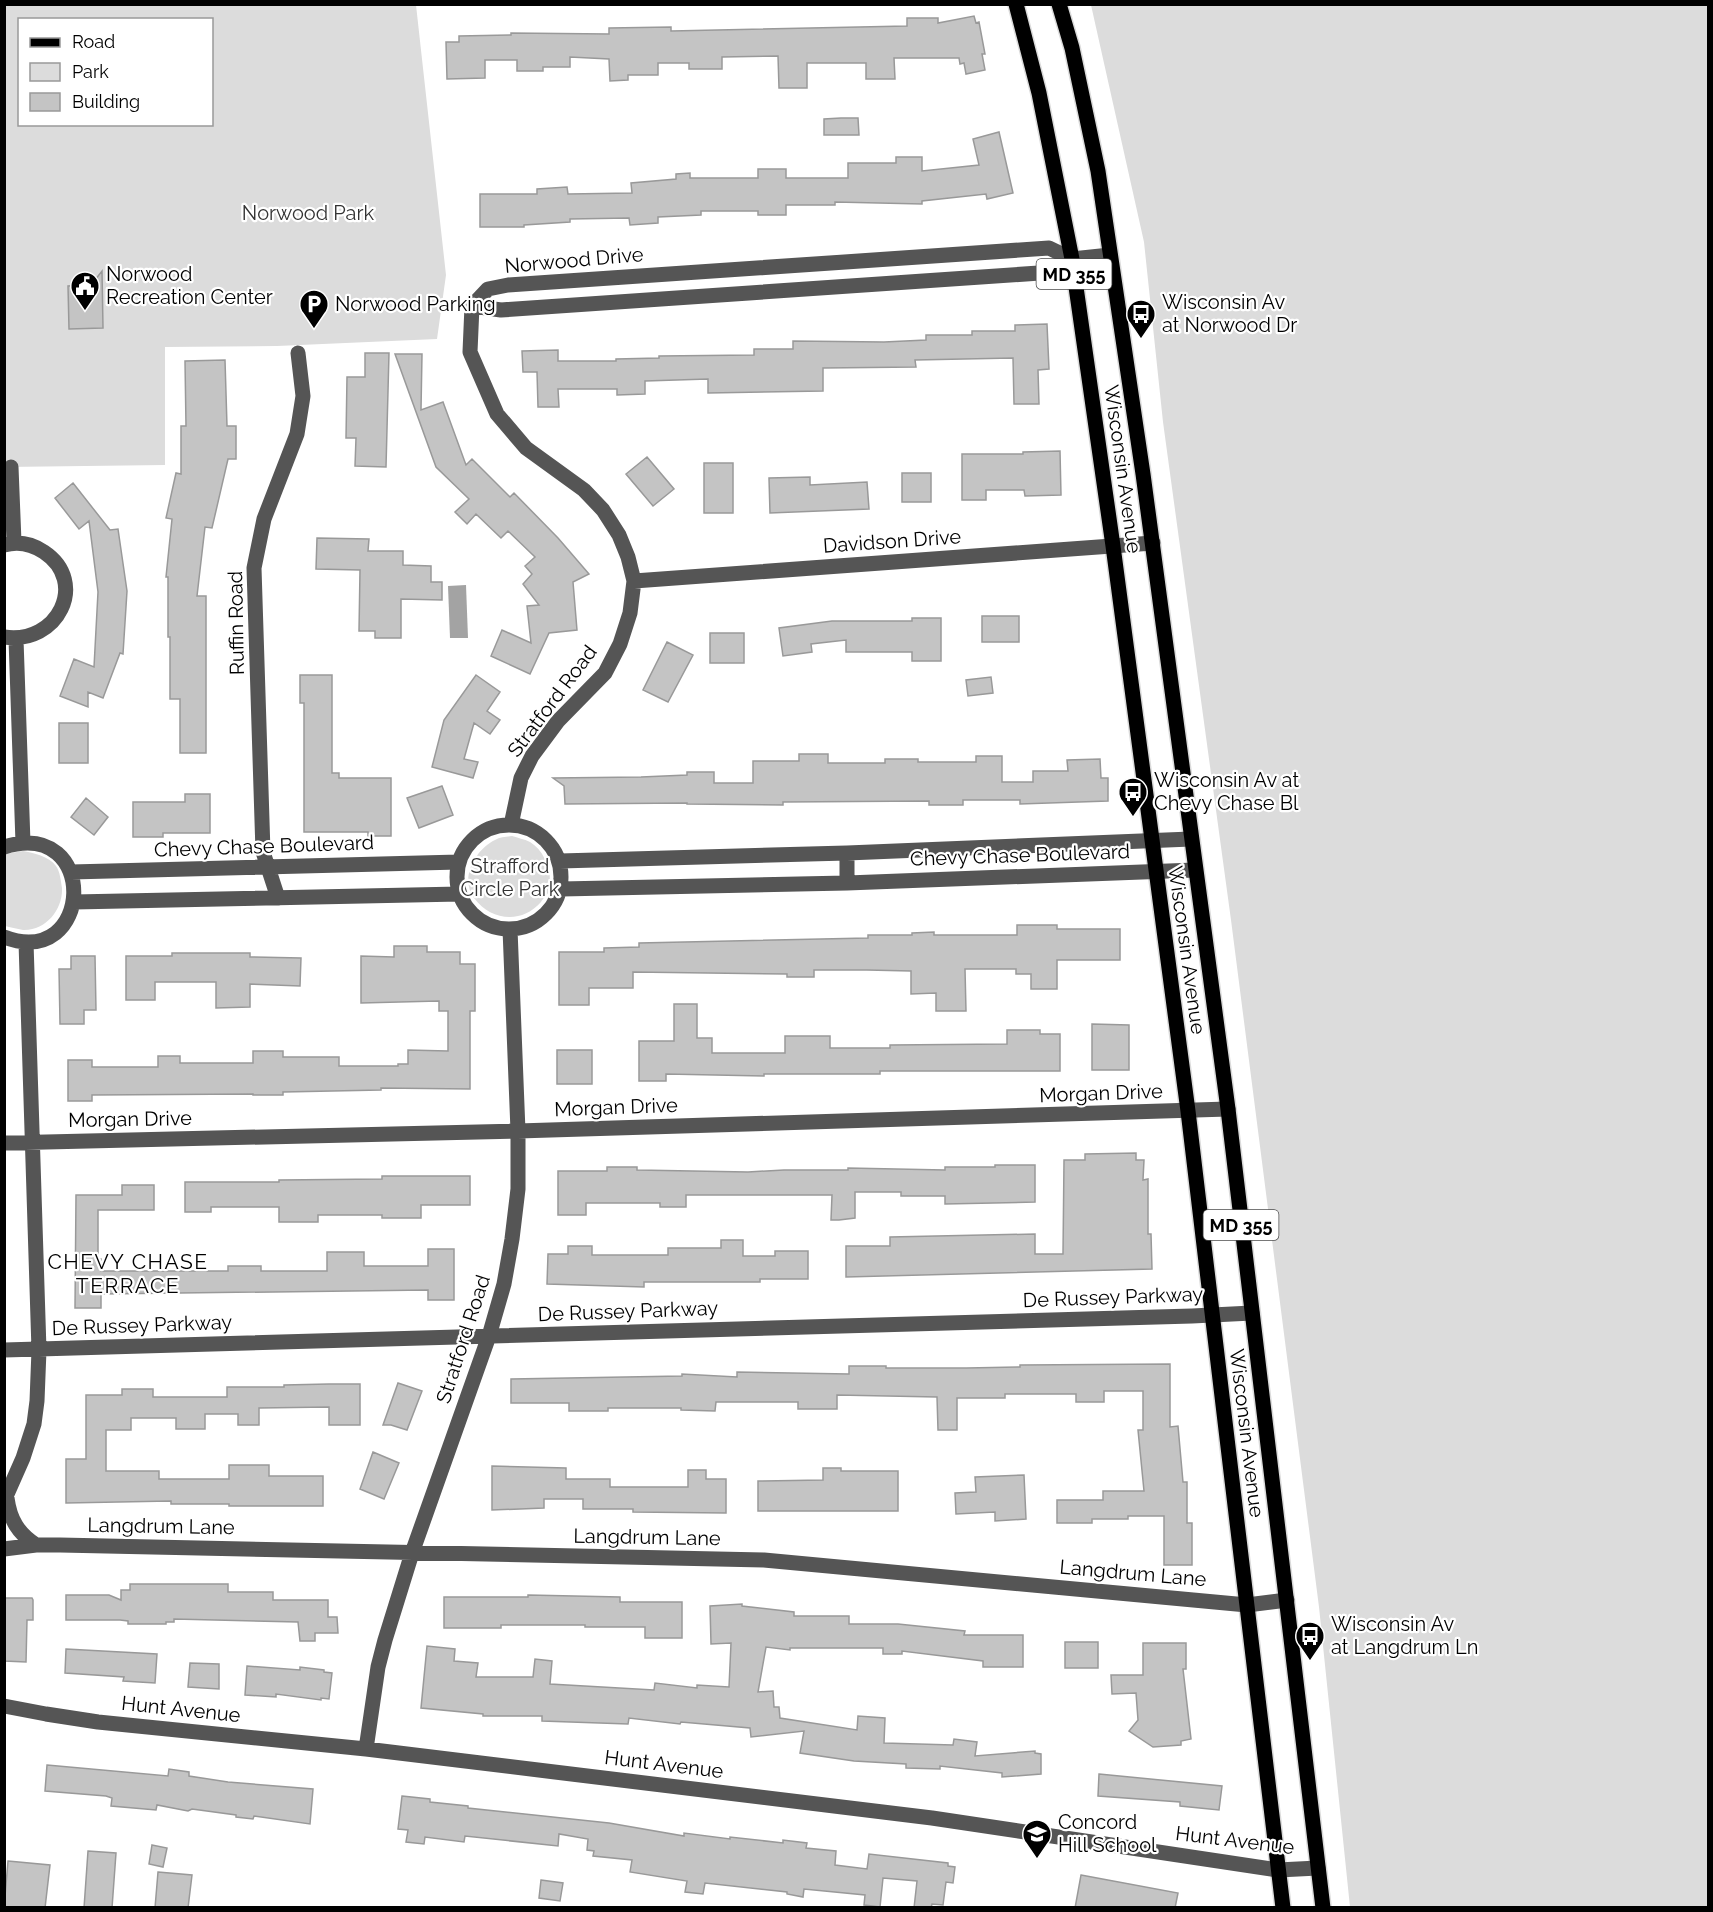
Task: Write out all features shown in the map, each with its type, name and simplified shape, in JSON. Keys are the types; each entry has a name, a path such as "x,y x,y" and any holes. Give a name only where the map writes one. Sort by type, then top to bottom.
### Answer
{"main road":[{"name":"Wisconsin Avenue","path":"1016,4 1039,93 1071,259 1113,546 1188,1111 1283,1908"},
{"name":"Wisconsin Avenue","path":"1059,4 1072,48 1098,171 1153,543 1228,1109 1323,1908"}],"street":[{"name":"Norwood Drive","path":"472,306 488,289 508,285 1049,248 1071,259"},
{"name":"Norwood Drive","path":"472,306 501,310 1054,272 1071,259 1110,255"},
{"path":"862,259 863,285"},
{"path":"678,273 681,298"},
{"name":"Stratford Road","path":"472,306 470,352 497,414 526,448 584,490 603,510 619,535 628,557 633,581 630,613 620,644 605,673 558,721 532,756 521,778 511,825"},
{"name":"Ruffin Road","path":"278,898 263,852 254,568 264,519 297,434 303,396 298,353"},
{"path":"11,467 13,516 9,543 35,546"},
{"path":"13,516 19,532 52,557 58,566 63,576 65,595 60,613 42,632 10,638 23,843"},
{"name":"Davidson Drive","path":"633,581 1153,543"},
{"path":"520,825 533,830 554,848 560,861 561,889 555,903 547,914 524,927 510,929 492,926 476,918 460,894 457,874 459,862 467,845 478,834 491,827 520,825"},
{"name":"Chevy Chase Boulevard","path":"560,861 847,853 1191,838"},
{"path":"4,847 23,843 37,844 50,849 61,858 71,872 74,881 74,902 68,918 60,928 50,936 26,942 4,937"},
{"path":"847,853 847,883"},
{"name":"Chevy Chase Boulevard","path":"71,872 459,862"},
{"name":"Chevy Chase Boulevard","path":"561,889 847,883 1195,870"},
{"path":"74,902 460,894"},
{"name":"Stratford Road","path":"366,1749 378,1667 412,1553 489,1336 504,1284 512,1239 518,1189 518,1131 510,929"},
{"path":"26,942 39,1350 34,1424 6,1499 13,1522 22,1535 36,1545"},
{"name":"Morgan Drive","path":"4,1143 518,1131 1228,1109"},
{"name":"De Russey Parkway","path":"4,1350 1252,1313"},
{"name":"Langdrum Lane","path":"4,1549 36,1545 764,1560 1247,1605 1287,1600"},
{"name":"Hunt Avenue","path":"4,1706 98,1722 366,1749 932,1818 1278,1870 1318,1868"}],"green space":[{"name":"Norwood Park","path":"4,5 416,5 446,275 437,339 277,346 165,347 165,465 5,467"},
{"path":"1091,5 1708,5 1708,1907 1350,1907 1319,1607 1231,920 1163,422 1144,242"},
{"name":"Strafford Circle Park","path":"512,836 530,842 540,851 547,863 550,884 548,894 533,909 525,914 507,917 481,906 474,898 468,882 472,865 482,850 497,839"},
{"path":"23,851 41,856 56,866 62,896 56,911 46,923 23,930 5,926 5,854"}],"shaded area":[{"path":"466,585 468,638 450,638 448,586"}],"building":[{"path":"974,16 976,23 979,22 985,54 982,54 985,70 966,74 964,63 960,64 959,58 894,58 895,79 866,79 866,63 807,63 807,88 779,88 778,56 722,57 722,69 689,69 689,63 658,63 658,75 628,75 628,80 610,81 609,59 570,57 570,67 543,67 543,71 517,71 517,60 485,60 485,78 447,79 446,42 459,42 459,36 511,35 511,33 609,34 609,28 671,27 671,31 907,26 907,18 938,18 938,23"},
{"path":"858,118 859,135 824,135 824,119"},
{"path":"999,132 1013,193 987,199 986,194 922,201 922,204 835,202 835,205 786,205 786,215 758,215 758,211 701,211 701,215 658,217 658,223 630,225 629,218 570,219 570,222 524,225 524,227 480,227 480,194 537,194 537,189 567,187 568,194 632,193 631,183 676,179 676,174 690,173 690,178 758,178 758,169 786,169 786,178 848,178 848,163 896,163 896,157 922,157 922,171 979,165 973,139"},
{"name":"Norwood Recreation Center","path":"102,271 103,328 69,329 68,286 91,285"},
{"path":"1047,324 1049,369 1038,370 1039,404 1014,404 1013,358 915,360 916,367 823,368 823,391 708,393 708,379 645,381 645,394 617,395 617,389 558,389 559,407 538,407 537,372 523,372 522,351 558,350 558,361 616,361 616,359 659,358 659,356 754,355 754,349 793,349 793,341 926,340 926,335 972,335 972,331 1015,331 1015,325"},
{"path":"365,353 389,353 386,467 355,466 356,438 346,438 347,377 365,377"},
{"path":"395,354 422,354 421,410 443,402 466,465 472,459 510,497 514,493 589,574 573,582 577,630 549,633 530,674 491,656 502,630 531,643 527,606 539,605 523,584 532,574 525,566 535,557 508,531 501,538 476,514 467,524 455,512 469,499 436,467"},
{"path":"225,360 227,426 236,426 236,459 228,459 212,528 205,527 197,596 206,596 206,753 180,753 180,699 170,699 170,637 168,637 168,577 166,577 172,519 166,518 176,473 181,474 181,426 186,426 185,361"},
{"path":"1060,451 1061,495 1025,496 1024,490 986,490 986,500 962,500 962,454 1023,454 1023,452"},
{"path":"647,457 674,489 653,506 626,474"},
{"path":"704,463 733,463 733,513 704,513"},
{"path":"902,473 931,473 931,502 902,502"},
{"path":"810,477 810,485 867,482 869,509 770,513 769,478"},
{"path":"73,483 110,530 118,529 127,591 123,654 120,653 103,698 88,692 88,707 60,696 74,659 94,667 98,592 89,521 79,529 55,498"},
{"path":"317,538 369,539 368,551 403,551 403,565 431,566 431,582 442,582 442,600 401,599 401,638 375,638 375,631 359,631 360,570 316,569"},
{"path":"982,616 1019,616 1019,642 982,642"},
{"path":"912,618 941,618 941,661 912,661 912,652 846,652 846,640 811,644 812,652 783,656 779,628 832,621 912,621"},
{"path":"710,633 744,633 744,663 710,663"},
{"path":"667,642 693,655 668,702 643,690"},
{"path":"300,675 332,675 332,773 339,773 339,778 391,778 391,836 368,836 368,832 304,832 304,703 300,703"},
{"path":"476,675 500,692 487,711 500,720 490,734 474,723 464,759 478,762 473,778 432,767 444,720"},
{"path":"991,677 993,693 968,696 966,680"},
{"path":"59,723 88,723 88,763 59,763"},
{"path":"799,754 828,754 828,763 885,763 885,759 918,759 918,762 976,762 976,756 1002,756 1002,782 1033,782 1033,771 1068,771 1067,760 1100,759 1101,778 1108,778 1108,801 1020,804 1020,800 963,800 963,805 929,805 929,801 783,802 783,805 565,804 564,786 553,778 641,777 687,775 687,772 714,772 714,783 753,783 753,761 799,761"},
{"path":"442,786 453,815 419,828 407,798"},
{"path":"185,794 210,794 210,833 163,833 163,837 133,837 133,802 185,802"},
{"path":"86,798 108,817 94,835 71,817"},
{"path":"1017,925 1057,925 1057,929 1120,929 1120,960 1057,960 1057,989 1031,989 1031,974 1016,974 1016,969 965,969 966,1011 936,1011 936,993 911,994 911,971 867,970 814,970 814,977 787,977 787,974 633,972 633,988 589,988 589,1005 559,1005 559,952 604,952 604,948 639,947 639,943 868,938 868,935 912,935 912,933 934,932 934,935 1017,935"},
{"path":"394,946 427,946 427,952 460,952 460,964 475,964 475,1011 470,1011 470,1089 381,1088 381,1090 283,1092 283,1095 92,1095 92,1101 68,1101 68,1060 92,1060 92,1067 158,1067 158,1056 180,1056 180,1063 253,1063 253,1051 283,1051 283,1057 339,1057 339,1066 398,1066 398,1064 408,1064 408,1050 448,1051 448,1011 439,1011 439,1001 361,1003 361,956 394,957"},
{"path":"172,953 250,953 250,957 301,958 300,986 250,984 250,1007 216,1008 216,982 155,982 155,1000 126,1000 126,956 172,956"},
{"path":"71,956 95,956 96,1010 84,1010 84,1024 60,1024 59,969 71,969"},
{"path":"674,1004 697,1004 697,1038 712,1038 712,1053 785,1053 785,1036 830,1036 830,1048 890,1048 890,1045 1007,1044 1007,1030 1040,1030 1040,1034 1060,1034 1060,1071 880,1071 880,1074 764,1074 764,1076 666,1074 666,1081 639,1081 639,1041 674,1041"},
{"path":"1092,1024 1129,1025 1129,1070 1092,1070"},
{"path":"557,1050 592,1050 592,1084 557,1084"},
{"path":"1136,1153 1136,1160 1144,1160 1143,1180 1148,1179 1148,1234 1151,1234 1152,1269 846,1277 846,1246 890,1246 890,1237 1035,1234 1035,1254 1063,1254 1064,1160 1085,1160 1085,1154"},
{"path":"995,1165 1035,1165 1035,1202 945,1204 945,1196 901,1196 901,1192 855,1192 855,1218 831,1220 832,1195 686,1195 686,1207 660,1207 660,1203 586,1203 586,1215 558,1215 558,1171 607,1171 607,1167 637,1167 637,1170 748,1172 848,1170 848,1168 945,1170 945,1167 995,1167"},
{"path":"382,1176 470,1176 470,1205 421,1205 421,1218 382,1218 382,1215 318,1215 318,1222 279,1222 279,1207 211,1207 211,1212 185,1212 185,1182 382,1179"},
{"path":"122,1185 154,1185 154,1210 98,1210 98,1259 101,1259 101,1271 228,1271 228,1266 261,1266 261,1271 327,1271 327,1252 364,1252 364,1266 428,1266 428,1249 454,1249 454,1300 428,1300 428,1290 101,1294 101,1308 75,1308 76,1195 122,1195"},
{"path":"721,1240 743,1240 743,1256 775,1256 775,1251 808,1251 808,1279 760,1279 760,1282 644,1282 644,1287 547,1284 548,1254 568,1254 568,1246 592,1246 592,1255 668,1255 668,1248 721,1248"},
{"path":"1170,1364 1170,1427 1178,1426 1183,1482 1187,1482 1187,1523 1192,1523 1192,1565 1164,1565 1164,1516 1128,1516 1128,1519 1092,1519 1092,1523 1057,1523 1057,1500 1103,1500 1103,1491 1144,1491 1138,1430 1143,1430 1143,1391 1104,1391 1104,1402 1076,1402 1076,1394 1005,1394 1005,1398 957,1398 957,1430 938,1430 937,1397 837,1395 837,1409 798,1409 798,1402 716,1402 715,1411 681,1410 681,1408 608,1408 608,1411 569,1411 569,1403 511,1403 511,1379 682,1376 682,1374 737,1377 737,1372 849,1374 849,1366 966,1368 1020,1367 1020,1365"},
{"path":"398,1383 422,1391 407,1430 383,1425"},
{"path":"360,1384 360,1425 329,1425 329,1407 259,1408 259,1425 238,1425 238,1414 205,1414 205,1429 176,1429 176,1418 131,1418 131,1430 106,1430 106,1471 159,1471 159,1479 229,1479 229,1465 269,1465 269,1476 323,1476 323,1506 229,1506 229,1504 171,1504 171,1501 66,1503 66,1459 86,1459 86,1395 122,1395 122,1389 153,1389 153,1397 227,1397 227,1387"},
{"path":"373,1452 399,1463 384,1499 360,1489"},
{"path":"492,1466 566,1468 566,1479 610,1479 610,1487 688,1487 688,1470 706,1470 706,1479 726,1479 726,1513 583,1509 583,1499 544,1499 544,1508 492,1510"},
{"path":"823,1468 841,1468 841,1471 898,1471 898,1511 758,1511 758,1481 823,1480"},
{"path":"1024,1475 1026,1519 995,1521 995,1512 956,1514 955,1493 976,1492 975,1477"},
{"path":"130,1584 228,1584 228,1592 273,1592 273,1600 328,1600 328,1617 337,1617 338,1633 315,1633 315,1641 300,1641 298,1622 174,1619 174,1622 166,1622 166,1624 128,1624 128,1621 120,1620 66,1620 66,1595 109,1595 121,1600 121,1590 130,1590"},
{"path":"528,1595 620,1597 620,1602 682,1602 682,1638 645,1638 645,1627 501,1625 501,1628 444,1628 444,1597 528,1597"},
{"path":"4,1598 32,1598 33,1600 33,1620 27,1620 26,1662 4,1661"},
{"path":"742,1604 742,1606 794,1612 794,1616 849,1616 849,1624 898,1624 965,1631 964,1635 1023,1635 1023,1667 983,1667 983,1661 902,1651 902,1654 883,1654 883,1648 790,1648 790,1650 766,1647 758,1692 773,1691 774,1707 779,1707 780,1718 857,1730 858,1716 885,1718 884,1743 953,1745 954,1739 977,1742 975,1756 1035,1751 1041,1754 1041,1774 1002,1777 1002,1773 940,1766 940,1769 906,1768 906,1764 854,1761 800,1753 804,1731 751,1737 750,1728 629,1718 628,1724 542,1721 542,1716 483,1716 483,1714 421,1708 427,1646 455,1649 454,1661 478,1663 476,1677 533,1677 535,1659 552,1661 550,1684 654,1690 655,1683 697,1688 697,1685 729,1687 731,1643 711,1644 710,1606"},
{"path":"1065,1642 1098,1642 1098,1668 1065,1668"},
{"path":"1143,1643 1186,1643 1186,1669 1183,1669 1191,1739 1181,1741 1181,1745 1153,1747 1129,1731 1138,1720 1136,1693 1112,1694 1111,1675 1143,1675"},
{"path":"66,1649 157,1654 155,1683 123,1681 124,1677 65,1673"},
{"path":"190,1663 219,1664 219,1689 188,1687"},
{"path":"247,1666 300,1670 300,1667 332,1673 329,1699 276,1694 276,1697 245,1695"},
{"path":"47,1765 168,1776 169,1769 189,1772 189,1776 228,1782 313,1789 310,1824 254,1816 253,1819 236,1817 236,1815 192,1809 188,1811 157,1805 156,1810 111,1806 112,1798 106,1796 45,1791"},
{"path":"1099,1774 1222,1786 1219,1810 1180,1806 1180,1802 1098,1796"},
{"path":"402,1796 430,1799 430,1802 468,1806 468,1808 609,1823 684,1836 684,1833 730,1839 730,1837 783,1843 783,1840 807,1843 806,1848 836,1851 835,1865 867,1869 869,1854 948,1863 948,1866 955,1867 953,1883 946,1882 943,1905 932,1904 931,1908 914,1908 917,1881 883,1878 880,1907 864,1905 865,1895 804,1889 803,1897 787,1894 787,1892 705,1883 703,1894 685,1892 687,1881 630,1872 632,1860 593,1856 594,1851 587,1850 588,1839 559,1834 558,1846 465,1836 464,1842 425,1837 424,1844 406,1842 408,1830 398,1829"},
{"path":"152,1845 167,1848 163,1867 149,1864"},
{"path":"88,1851 116,1853 112,1908 84,1908"},
{"path":"8,1861 50,1865 45,1908 4,1908"},
{"path":"158,1872 192,1875 188,1908 155,1908"},
{"path":"1081,1875 1178,1893 1175,1908 1075,1908"},
{"path":"541,1880 563,1883 560,1901 539,1898"}],"place":[{"name":"Norwood Recreation Center","path":"85,312"},
{"name":"Norwood Parking","path":"314,330"},
{"name":"Wisconsin Av at Norwood Dr","path":"1141,340"},
{"name":"Wisconsin Av at Chevy Chase Bl","path":"1133,818"},
{"name":"Wisconsin Av at Langdrum Ln","path":"1310,1662"},
{"name":"Concord Hill School","path":"1037,1860"}],"district":[{"name":"CHEVY CHASE TERRACE","path":"128,1273"}]}
